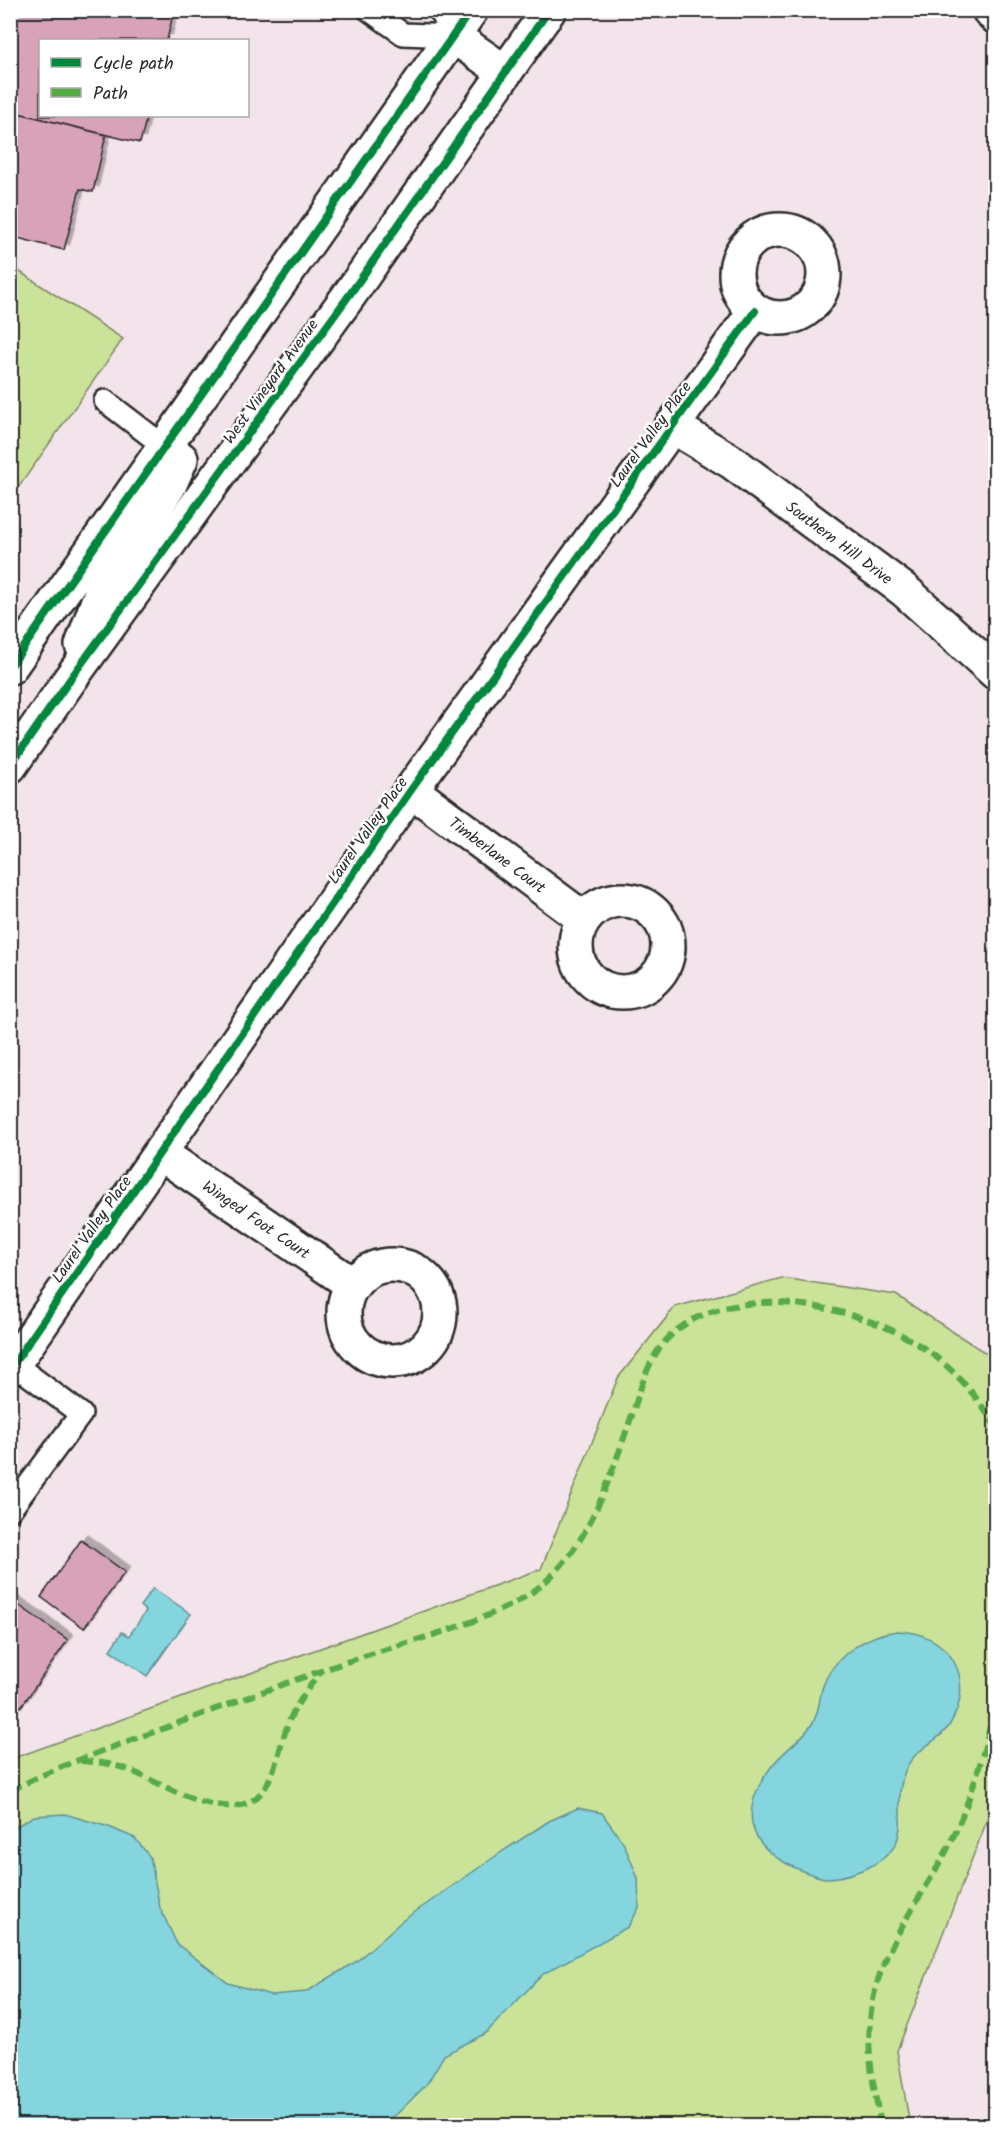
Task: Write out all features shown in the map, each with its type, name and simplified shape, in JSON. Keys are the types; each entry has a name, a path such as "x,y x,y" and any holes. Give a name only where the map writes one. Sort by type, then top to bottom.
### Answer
{"street":[{"name":"West Vineyard Avenue","path":"10,766 71,678 357,284 549,10"},
{"path":"989,10 996,17"},
{"path":"10,667 165,447 455,19 506,72"},
{"name":"Laurel Valley Place","path":"12,1367 411,790 754,311"},
{"name":"Southern Hill Drive","path":"672,426 732,462 904,590 996,673"},
{"path":"71,678 103,587 169,486 181,459 165,447"},
{"name":"Timberlane Court","path":"411,790 584,919"},
{"name":"Winged Foot Court","path":"160,1153 353,1285"}],"lane":[{"path":"369,10 404,34 455,19"},
{"path":"105,401 165,447"},
{"path":"10,1510 81,1414 12,1367"}],"green space":[{"path":"11,266 123,339 11,498"},
{"path":"782,1278 896,1295 995,1359 995,1788 993,1805 897,2051 910,2125 11,2126 11,1759 541,1569 618,1378 675,1307"}],"water":[{"path":"153,1588 191,1614 147,1676 110,1650 122,1632 129,1636 146,1611 140,1606"},
{"path":"897,1631 916,1633 932,1640 954,1661 961,1691 957,1708 944,1732 915,1755 907,1767 900,1797 898,1837 893,1849 881,1860 862,1870 840,1877 822,1877 797,1868 766,1849 756,1836 752,1822 752,1806 759,1787 776,1761 803,1736 812,1724 819,1707 822,1689 833,1667 862,1643 873,1637"},
{"path":"578,1808 602,1813 624,1844 638,1878 639,1908 628,1927 543,1974 486,2033 444,2055 427,2084 398,2113 379,2125 11,2125 11,1845 15,1827 34,1816 65,1814 109,1827 135,1838 150,1857 160,1908 177,1944 228,1983 271,1995 306,1992 357,1961 402,1921 503,1851 549,1821"}],"building":[{"path":"10,10 174,10 167,39 39,39 39,117 147,117 140,143 10,111 10,56 16,33 10,31"},
{"path":"10,111 106,135 93,192 80,189 64,250 10,236 15,212 10,211"},
{"path":"81,1540 125,1572 84,1628 41,1597"},
{"path":"10,1599 68,1640 21,1707 10,1700"}],"marked path":[{"path":"10,1791 87,1757 239,1700 479,1619 516,1602 540,1586 560,1567 577,1544 591,1519 614,1466 654,1356 675,1332 695,1319 717,1310 765,1303 814,1306 886,1328 909,1339 948,1367 981,1405 996,1428"},
{"path":"81,1761 120,1767 199,1801 219,1806 237,1806 253,1800 266,1786 292,1714 321,1671"},
{"path":"881,2126 869,2047 870,2016 878,1979 895,1939 939,1865 957,1828 977,1774 996,1699"}],"cycle path":[{"path":"10,667 471,10"},
{"path":"10,766 71,678 350,294 549,10"},
{"path":"10,1369 411,790 755,311"}]}
